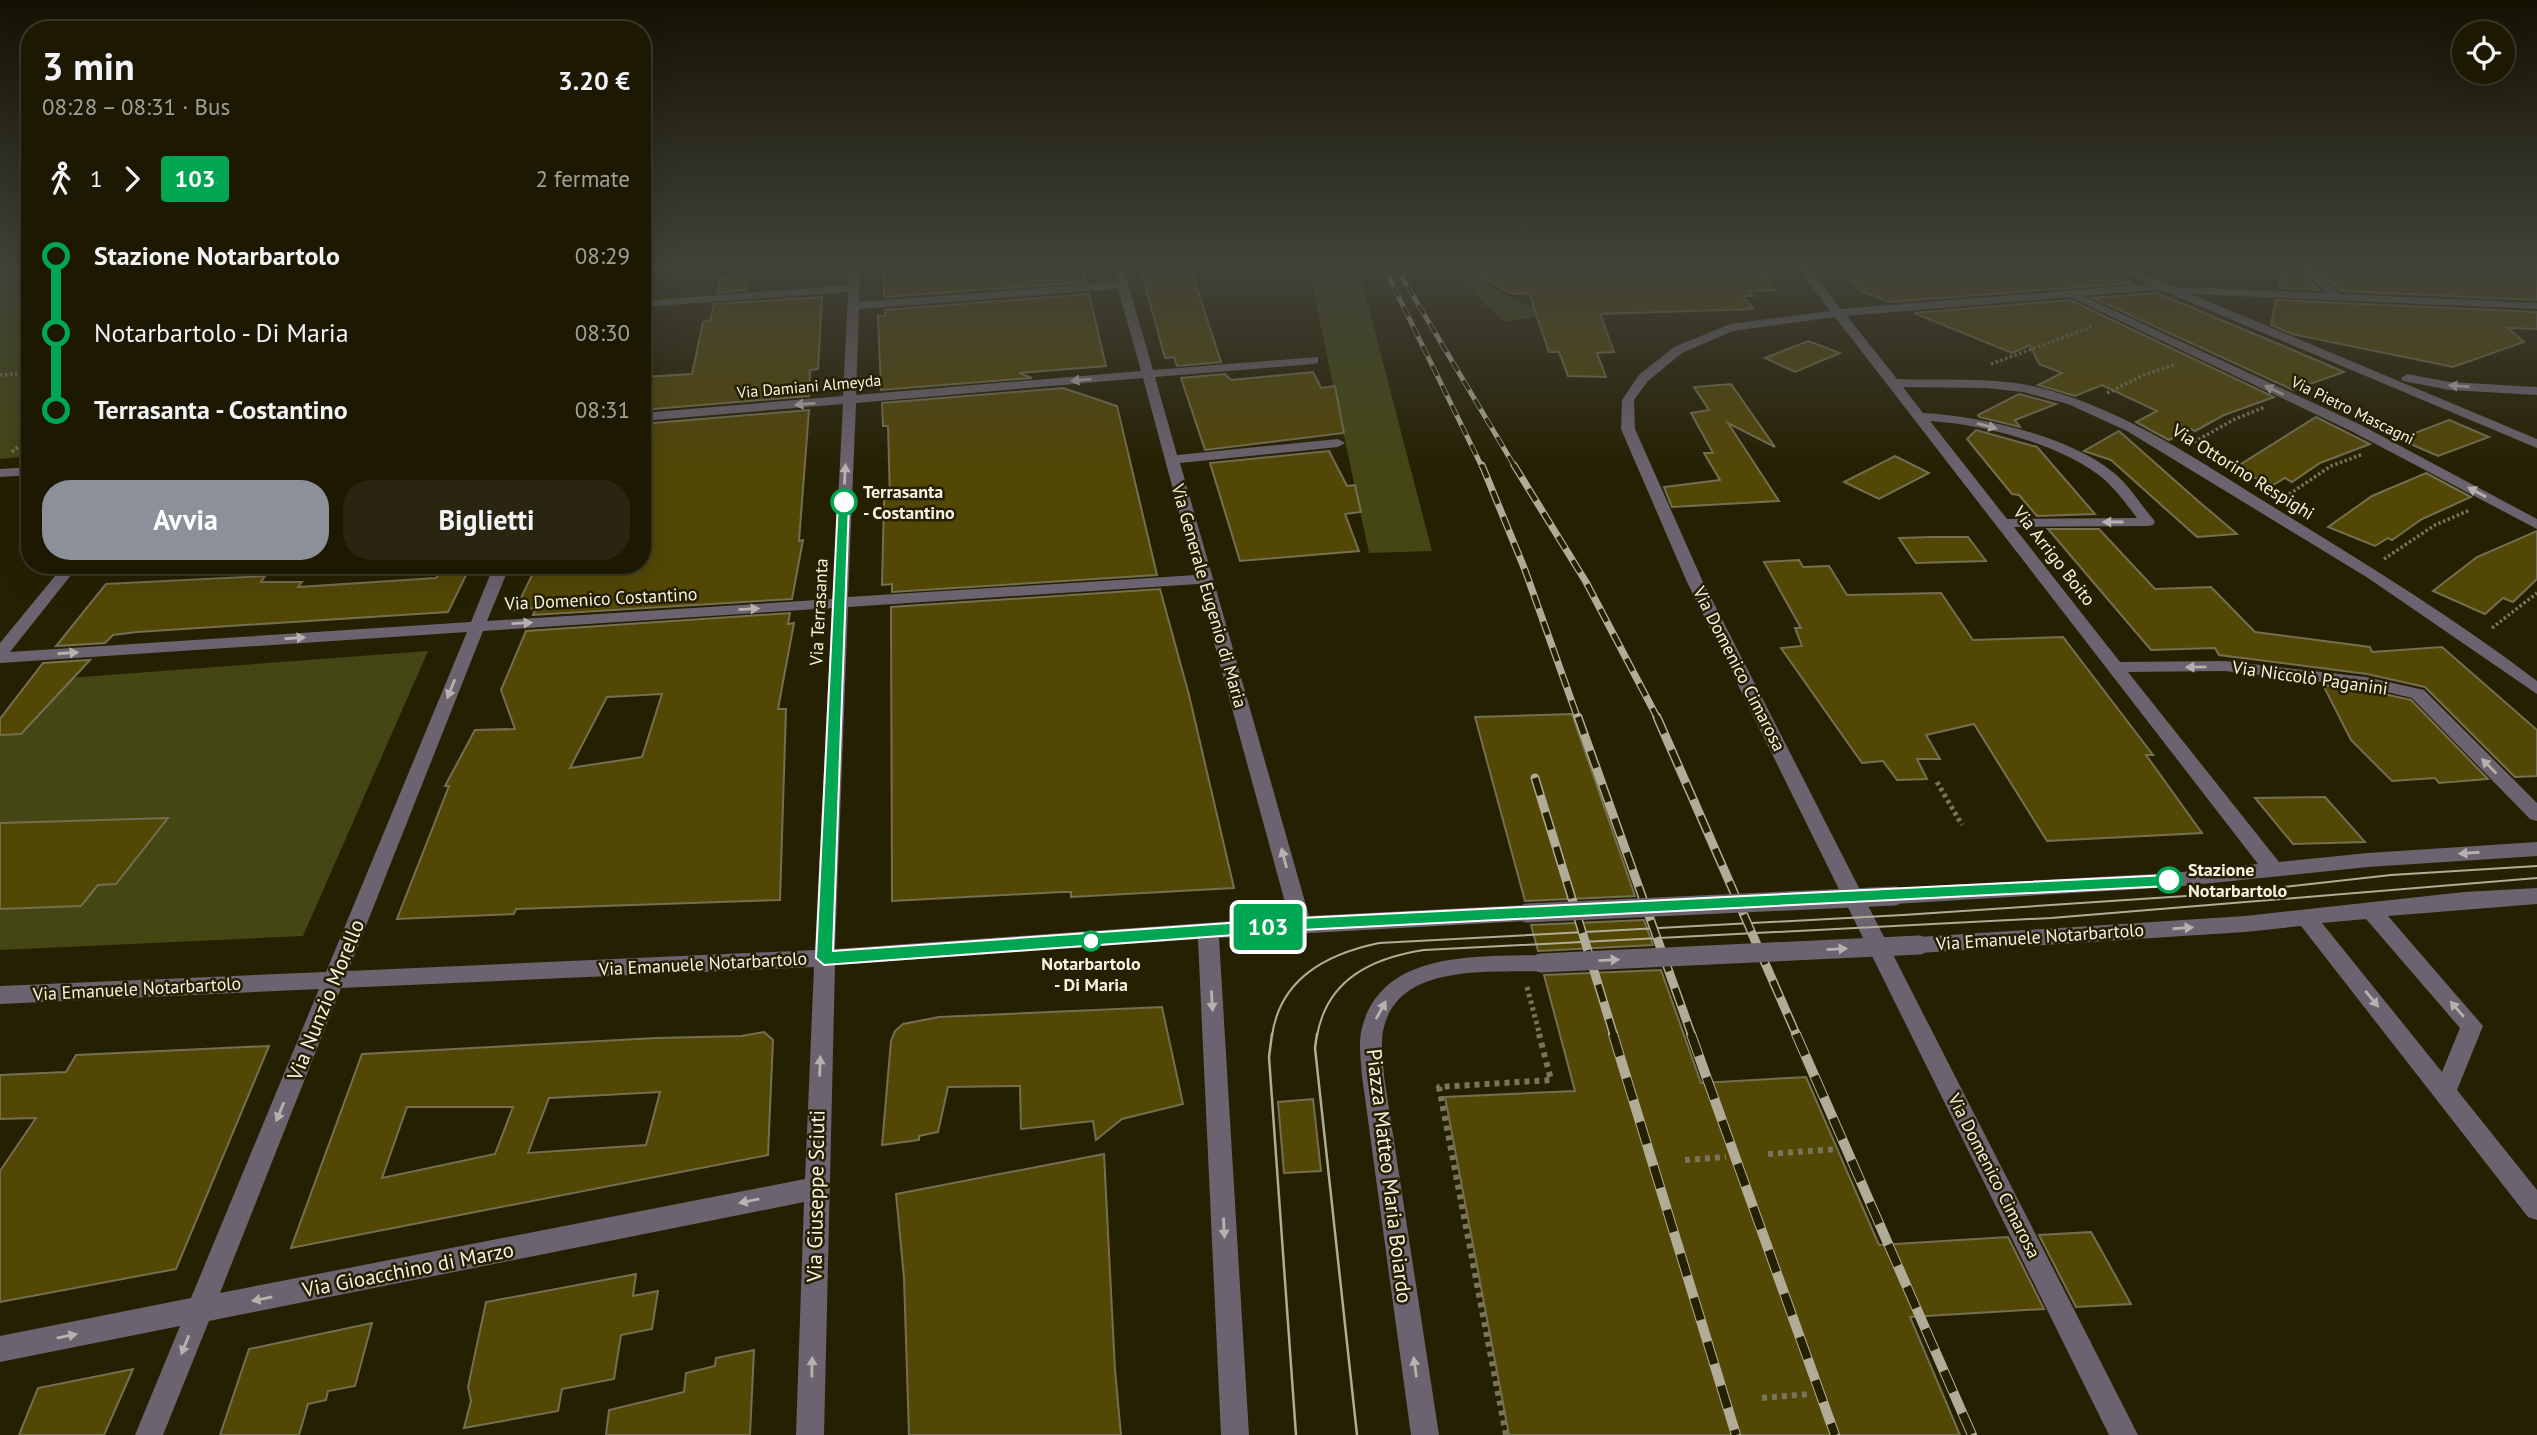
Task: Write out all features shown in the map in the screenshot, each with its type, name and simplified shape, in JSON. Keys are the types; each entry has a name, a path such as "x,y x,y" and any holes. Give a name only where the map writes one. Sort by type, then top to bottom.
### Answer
{"street":[{"name":"Via Terrasanta","path":"824,958 852,334"},
{"name":"Via Generale Eugenio di Maria","path":"1137,334 1203,579 1301,924"},
{"name":"Via Domenico Cimarosa","path":"1716,334 1678,350 1643,377 1628,400 1628,429 1695,582 2124,1435"},
{"name":"Via Arrigo Boito","path":"1856,334 2274,870"},
{"name":"Via Pietro Mascagni","path":"2153,334 2386,445 2537,524"},
{"path":"2280,334 2537,444"},
{"name":"Via Damiani Almeyda","path":"651,416 1314,360"},
{"path":"2343,360 2423,382 2532,391"},
{"name":"Via Ottorino Respighi","path":"1893,383 1968,385 2039,391 2084,405 2150,437 2366,571 2475,642 2537,689"},
{"path":"2506,429 2490,419 2480,403 2494,393 2532,391"},
{"path":"1920,417 1941,417 1983,425 2061,450 2108,474 2148,522 2004,523"},
{"path":"1171,460 1338,443"},
{"path":"1,466 21,469"},
{"path":"0,656 65,574"},
{"name":"Via Nunzio Morello","path":"149,1435 498,574"},
{"name":"Via Domenico Costantino","path":"0,656 1203,579"},
{"name":"Via Niccolò Paganini","path":"2116,667 2225,666 2366,682 2418,694 2537,814"},
{"name":"Via Emanuele Notarbartolo","path":"0,995 824,958 1208,933 1301,924 2173,880 2368,860 2537,849"},
{"name":"Via Emanuele Notarbartolo","path":"1531,964 1919,945 2307,919 2464,900 2537,895"},
{"path":"2371,911 2472,1026 2445,1091"},
{"path":"2307,919 2537,1209"},
{"path":"1208,933 1235,1435"},
{"name":"Via Giuseppe Sciuti","path":"810,1435 824,958"},
{"name":"Piazza Matteo Maria Boiardo","path":"1424,1435 1373,1076 1373,1026 1383,1003 1412,978 1438,970 1531,964"},
{"name":"Via Gioacchino di Marzo","path":"0,1349 816,1188"}],"path":[{"path":"1968,385 1976,370 2068,334"},
{"path":"2084,405 2144,375 2199,356"},
{"path":"0,375 21,374"},
{"path":"2175,452 2235,419 2290,398"},
{"path":"2267,509 2331,466 2386,445"},
{"path":"1,466 21,446"},
{"path":"2366,571 2435,525 2492,500"},
{"path":"2475,642 2537,593"},
{"path":"1937,782 1962,825"},
{"path":"1506,1435 1439,1087 1551,1080 1531,964"},
{"path":"1768,1154 1838,1149"},
{"path":"1685,1160 1726,1157"},
{"path":"1762,1398 1810,1394"}],"green space":[{"path":"0,334 21,334 21,457 0,459"},
{"path":"1322,334 1376,334 1432,551 1369,553"},
{"path":"428,651 303,936 0,950 0,719 28,681"}],"building":[{"path":"700,334 820,334 818,369 810,370 809,396 651,409 651,376 692,374"},
{"path":"879,334 1098,334 1106,366 1019,373 1032,378 881,390"},
{"path":"1158,334 1212,334 1221,362 1177,366 1174,357 1165,358"},
{"path":"1543,334 1607,334 1614,352 1597,353 1606,377 1568,376 1559,352 1549,352"},
{"path":"1965,334 2141,334 2274,397 2224,415 2195,431 2191,429 2169,440 2136,422 2157,411 2102,385 2075,396 2038,385 2062,373 2039,364 2030,345 2012,353"},
{"path":"2171,334 2254,334 2344,372 2293,390"},
{"path":"2292,334 2515,334 2524,342 2453,367"},
{"path":"1808,341 1840,353 1795,372 1765,358"},
{"path":"1313,372 1321,388 1335,386 1344,433 1205,450 1181,378 1225,374 1231,380"},
{"path":"1731,384 1775,447 1728,423 1779,501 1672,507 1664,487 1720,480 1704,453 1713,453 1691,413 1709,410 1694,387"},
{"path":"1063,388 1117,406 1157,575 892,592 892,584 882,585 884,500 890,499 888,426 883,426 882,403"},
{"path":"2019,394 2056,404 2015,420 2020,427 1979,417 1978,415"},
{"path":"809,410 799,541 803,540 792,599 533,615 536,608 515,610 533,574 651,574 651,423"},
{"path":"2316,417 2370,444 2320,463 2292,482 2285,478 2273,485 2233,469"},
{"path":"2449,420 2489,437 2438,456 2399,439"},
{"path":"1976,430 2037,447 2095,514 2037,516 2019,495 2012,494 1967,439"},
{"path":"2119,431 2237,534 2197,537 2111,460 2084,451"},
{"path":"1329,451 1347,486 1355,485 1361,512 1345,514 1359,551 1240,561 1210,463"},
{"path":"1895,456 1929,473 1879,499 1844,482"},
{"path":"2426,473 2471,497 2422,519 2392,540 2388,538 2375,546 2328,527 2372,496"},
{"path":"2048,529 2099,529 2155,589 2211,587 2255,632 2370,647 2372,652 2442,647 2537,730 2537,776 2515,777 2425,687 2367,674 2219,655 2215,648 2151,650"},
{"path":"2537,531 2537,579 2513,602 2503,598 2485,614 2433,591 2477,557"},
{"path":"1968,537 1986,561 1916,563 1899,538"},
{"path":"1799,560 1803,567 1829,566 1847,595 1941,593 1973,640 2063,637 2153,755 2146,755 2202,833 2047,841 1974,724 1926,735 1940,759 1917,759 1927,779 1897,780 1883,761 1862,763 1781,648 1802,646 1795,628 1801,628 1764,562"},
{"path":"440,574 467,574 448,612 137,632 113,635 105,643 56,646 106,584 265,576 261,582 302,582 298,587 436,578"},
{"path":"1160,589 1189,695 1234,888 1071,897 1071,892 1061,892 892,901 891,607"},
{"path":"790,613 788,624 794,623 778,709 786,709 780,900 516,909 514,914 397,919 449,786 445,786 475,730 515,729 501,690 526,631","holes":["662,694 642,757 570,768 607,697"]},
{"path":"90,660 21,734 0,735 0,719 43,663"},
{"path":"2323,685 2366,690 2411,700 2488,779 2439,783 2435,778 2392,781 2351,740"},
{"path":"1572,714 1635,896 1525,901 1475,717"},
{"path":"2325,797 2365,842 2293,844 2255,798"},
{"path":"168,818 116,884 98,885 81,906 0,909 0,823"},
{"path":"1644,920 1653,945 1538,951 1531,925"},
{"path":"1661,970 1701,1083 1806,1077 1879,1245 2008,1237 2044,1309 1910,1317 1960,1435 1509,1435 1445,1097 1575,1091 1544,975"},
{"path":"1162,1007 1183,1104 1122,1119 1096,1140 1093,1121 1021,1129 1020,1086 948,1087 938,1132 919,1136 919,1140 882,1145 891,1041 895,1031 903,1024 939,1017"},
{"path":"764,1032 773,1040 768,1155 291,1248 362,1054 741,1036","holes":["660,1092 646,1145 528,1153 549,1098","407,1107 513,1107 495,1154 382,1178"]},
{"path":"269,1046 176,1269 0,1302 0,1171 36,1118 0,1119 0,1075 66,1072 76,1055"},
{"path":"1313,1099 1321,1171 1284,1173 1278,1102"},
{"path":"1104,1154 1121,1435 909,1435 904,1278 896,1194"},
{"path":"2091,1232 2131,1304 2076,1307 2039,1235"},
{"path":"636,1274 633,1296 658,1291 652,1329 621,1335 614,1379 562,1389 558,1411 464,1428 471,1401 468,1387 486,1302"},
{"path":"372,1323 355,1386 328,1391 326,1400 308,1404 299,1435 220,1435 249,1349"},
{"path":"754,1350 750,1435 606,1435 609,1410 684,1392 686,1373 715,1366 716,1358"},
{"path":"133,1369 104,1435 19,1435 38,1388"}],"tram line":[{"path":"1272,1036 1285,999 1309,972 1341,954 1379,943 1903,915 2231,893 2391,875 2537,866"},
{"path":"1317,1036 1322,1016 1331,1000 1355,975 1387,959 1424,950 2051,918 2537,878"},
{"path":"1272,1034 1269,1057 1296,1435"},
{"path":"1317,1034 1315,1048 1357,1435"}],"railway":[{"path":"1417,334 1482,467"},
{"path":"1436,334 1515,467"},
{"path":"1482,465 1525,570 1578,719"},
{"path":"1514,465 1586,582 1657,718"},
{"path":"1578,717 1692,1036"},
{"path":"1657,718 1797,1036"},
{"path":"1535,778 1614,1036"},
{"path":"1613,1034 1736,1435"},
{"path":"1691,1034 1835,1435"},
{"path":"1796,1034 1972,1435"}],"bus line":[{"name":"103","path":"844,502 824,958 1208,933 1301,924 2169,880"}],"place":[{"name":"Terrasanta - Costantino","path":"844,502"},
{"name":"Stazione Notarbartolo","path":"2169,880"},
{"name":"Notarbartolo - Di Maria","path":"1091,941"}]}
